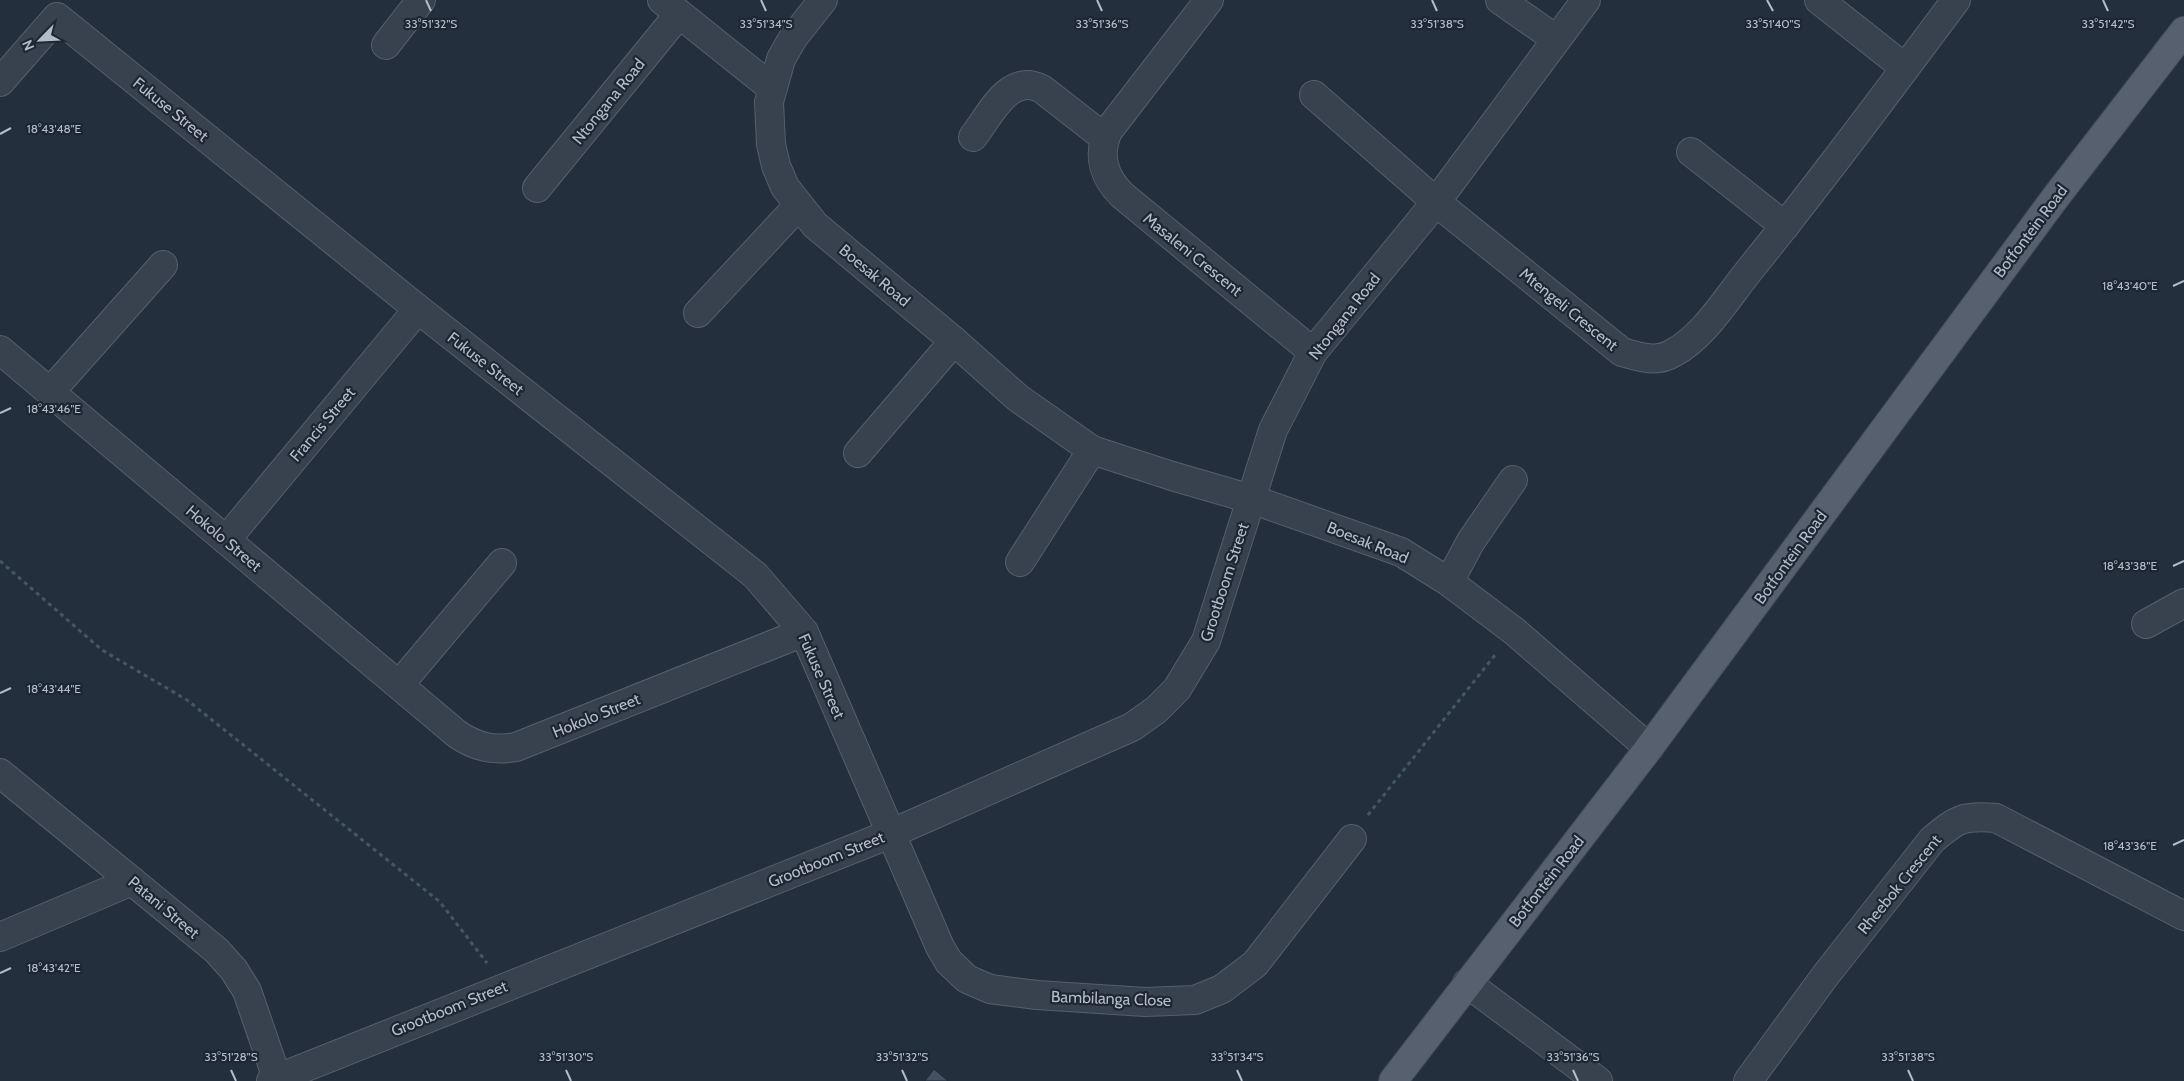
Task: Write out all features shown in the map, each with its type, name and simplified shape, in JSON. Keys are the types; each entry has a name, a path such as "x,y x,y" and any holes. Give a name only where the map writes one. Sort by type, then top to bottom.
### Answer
{"main road":[{"name":"Botfontein Road","path":"1393,1081 1650,748 2049,206 2184,31"}],"street":[{"path":"386,45 421,0"},
{"name":"Boesak Road","path":"822,0 793,38 781,59 772,88 769,123 771,144 779,173 798,206 815,225 954,341 1018,398 1092,450 1251,498 1401,552 1449,582 1514,631 1650,748"},
{"path":"1500,0 1556,39"},
{"name":"Ntongana Road","path":"1251,498 1274,430 1313,352 1436,202 1586,0"},
{"path":"1819,0 1905,68"},
{"name":"Mtengeli Crescent","path":"1436,202 1622,352 1642,358 1656,359 1672,354 1694,338 1785,226 1956,0"},
{"name":"Masaleni Crescent","path":"1199,3 1112,125 1105,138 1102,160 1106,173 1112,186 1313,352"},
{"name":"Ntongana Road","path":"537,188 671,7 772,88"},
{"name":"Fukuse Street","path":"0,82 57,17 418,309 755,575 804,632 890,834"},
{"path":"973,137 1009,90 1023,84 1033,84 1105,138"},
{"path":"1314,95 1436,202"},
{"path":"1691,152 1785,226"},
{"path":"698,313 798,206"},
{"path":"50,392 163,265"},
{"name":"Francis Street","path":"226,540 418,309"},
{"path":"858,453 954,341"},
{"name":"Hokolo Street","path":"0,350 398,685 468,741 492,749 516,747 804,632"},
{"path":"1020,562 1092,450"},
{"path":"1449,582 1471,541 1513,480"},
{"name":"Grootboom Street","path":"275,1080 504,986 890,834 1132,727 1156,710 1177,689 1206,641 1251,498"},
{"path":"398,685 502,563"},
{"path":"2146,624 2184,603"},
{"name":"Patani Street","path":"0,773 216,950 234,970 247,991 275,1080"},
{"name":"Rheebok Crescent","path":"1748,1081 1825,976 1932,840 1954,822 1974,816 1996,818 2184,916"},
{"name":"Bambilanga Close","path":"890,834 940,947 949,962 967,979 990,989 1018,993 1145,1002 1195,1000 1222,989 1236,979 1255,964 1352,839"},
{"path":"0,937 132,881"},
{"path":"1467,983 1598,1081"}],"path":[{"path":"0,561 102,650 188,700 440,902 504,986"},
{"path":"1352,839 1373,808 1514,631"}],"building":[{"path":"934,1069 948,1081 925,1081"}]}
